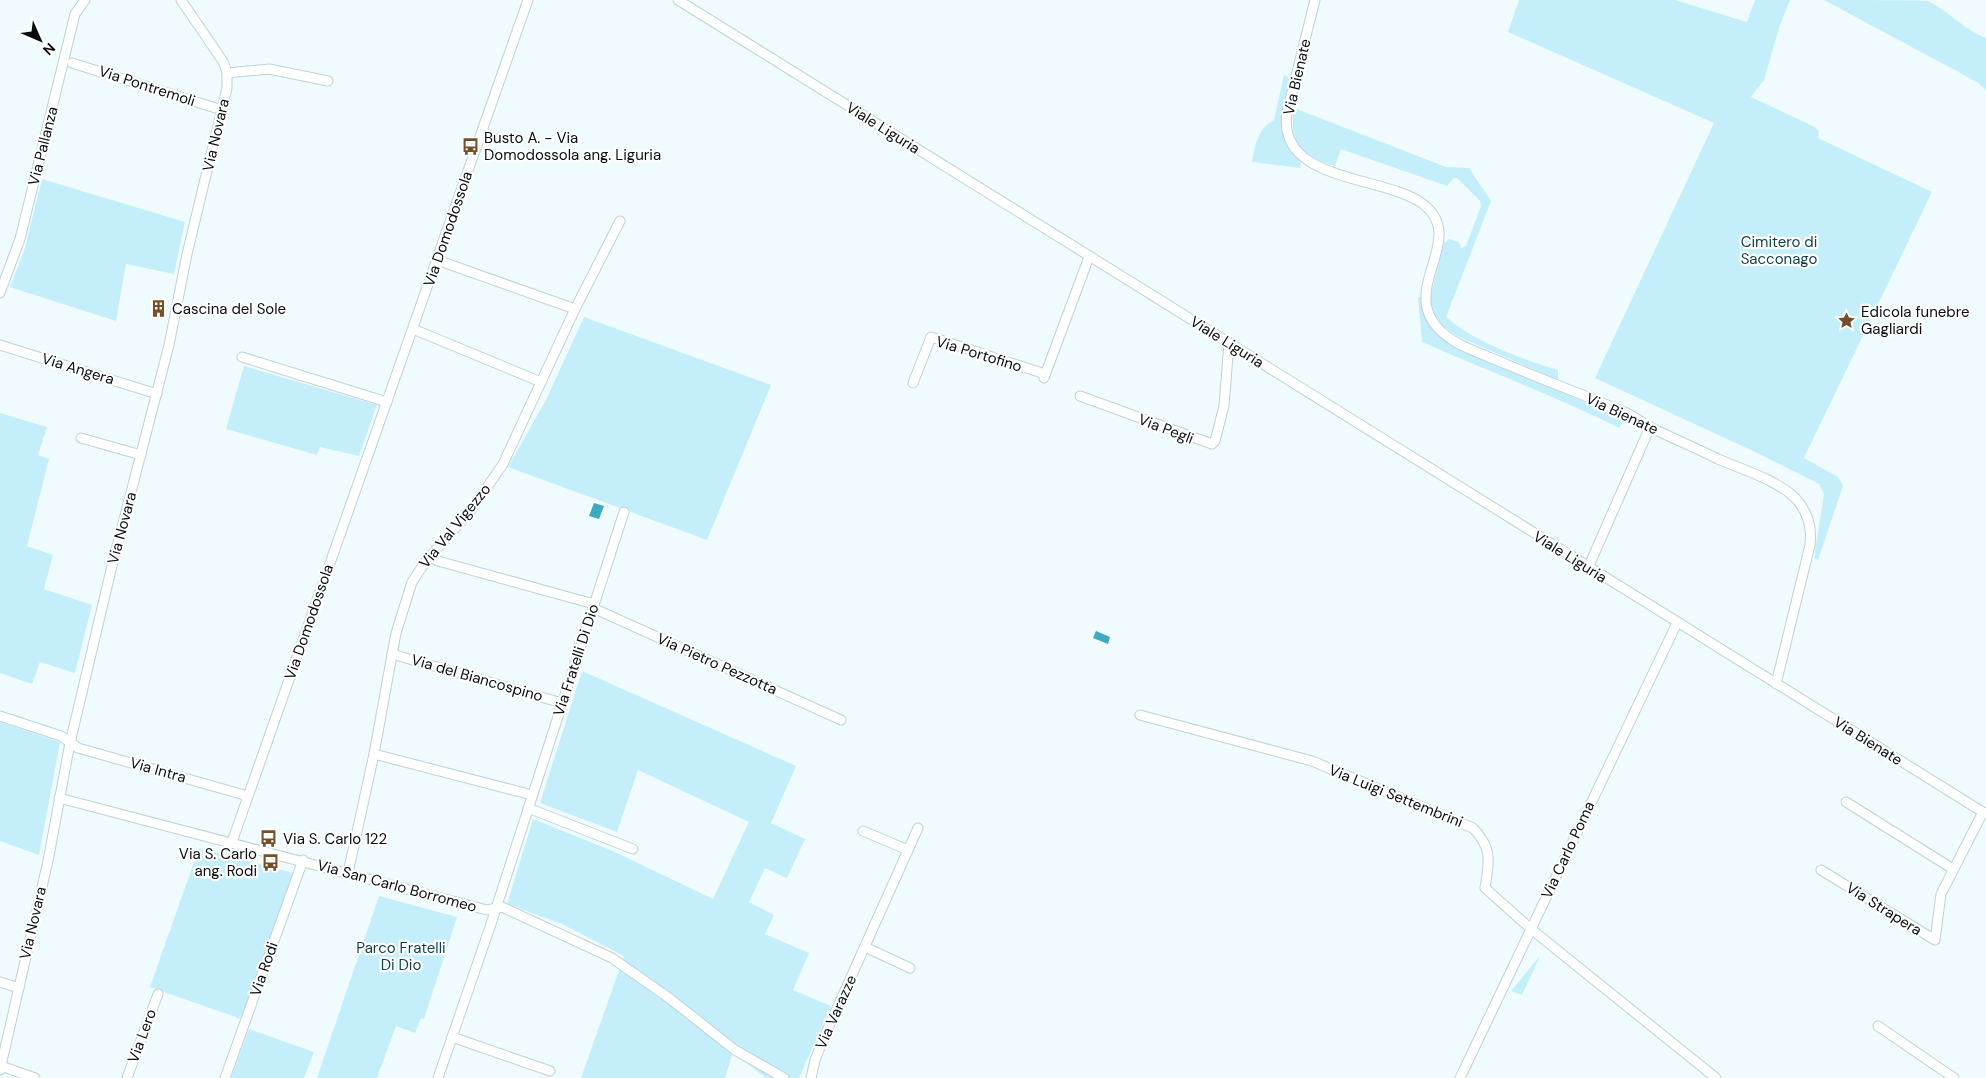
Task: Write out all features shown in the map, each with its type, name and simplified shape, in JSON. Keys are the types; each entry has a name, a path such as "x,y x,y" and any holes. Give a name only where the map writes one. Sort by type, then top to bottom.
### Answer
{"street":[{"name":"Via Pallanza","path":"0,293 20,239 75,14 85,0"},
{"path":"180,0 218,53 227,73 269,69 328,81"},
{"name":"Via Domodossola","path":"232,842 528,0"},
{"name":"Viale Liguria","path":"678,0 1776,684"},
{"name":"Via Bienate","path":"1315,0 1286,117 1288,134 1296,149 1319,167 1409,196 1429,209 1438,226 1439,240 1426,289 1425,305 1432,321 1446,335 1472,350 1624,412 1650,427 1779,487 1797,499 1805,512 1810,530 1810,545 1776,684 1985,813"},
{"name":"Via Pontremoli","path":"72,62 222,110"},
{"name":"Via Novara","path":"1,1068 48,861 70,743 157,394 222,110 227,73"},
{"name":"Via Val Vigezzo","path":"348,873 374,754 398,624 409,592 417,574 430,556 468,514 503,464 574,309 620,221"},
{"name":"Via Portofino","path":"913,384 928,340 932,337 1044,377 1089,257"},
{"path":"437,260 574,309"},
{"path":"413,328 540,382"},
{"name":"Via Pegli","path":"1080,396 1212,444 1216,441 1224,406 1229,343"},
{"name":"Via Angera","path":"0,345 157,394"},
{"path":"242,357 387,402"},
{"path":"1588,568 1650,427"},
{"path":"81,438 141,455"},
{"name":"Via Fratelli Di Dio","path":"438,1078 624,512"},
{"name":"Via Pietro Pezzotta","path":"430,556 438,561 594,606 842,720"},
{"name":"Via Carlo Poma","path":"1460,1078 1677,623"},
{"name":"Via del Biancospino","path":"392,654 562,703"},
{"name":"Via Luigi Settembrini","path":"1140,715 1312,762 1473,828 1486,844 1489,853 1484,888 1531,929 1716,1078"},
{"name":"Via Intra","path":"0,716 61,736 78,748 248,796"},
{"path":"374,754 532,795"},
{"name":"Via San Carlo Borromeo","path":"59,798 302,860 487,910 504,908 612,958 669,998 736,1050 784,1078"},
{"path":"1846,802 1953,868"},
{"path":"528,808 633,849"},
{"name":"Via Strapera","path":"1821,870 1935,940 1939,902 1953,868 1985,813"},
{"name":"Via Varazze","path":"811,1078 826,1035 918,828"},
{"path":"863,831 908,850"},
{"name":"Via Rodi","path":"225,1078 302,860"},
{"path":"865,947 910,968"},
{"path":"0,982 18,988"},
{"name":"Via Lero","path":"127,1078 158,994"},
{"path":"1878,1026 1954,1078"},
{"path":"452,1037 550,1071"},
{"path":"1,1068 35,1078"}],"green space":[{"name":"Cimitero di Sacconago","path":"1519,0 1675,0 1747,22 1755,0 1790,0 1779,28 1764,80 1751,97 1813,126 1819,131 1818,138 1932,192 1804,458 1838,477 1843,486 1818,560 1814,558 1824,494 1819,484 1753,451 1595,378 1714,123 1508,32"},
{"path":"1824,0 1928,1 1936,5 1978,35 1986,38 1986,90 1977,82"},
{"path":"1284,75 1292,78 1284,113 1284,131 1287,140 1301,162 1300,168 1252,162 1256,143 1261,132 1274,120"},
{"path":"1294,108 1446,167 1469,168 1491,201 1446,317 1484,342 1529,361 1558,370 1558,380 1457,336 1436,321 1430,311 1430,298 1444,243 1449,239 1459,242 1461,248 1466,246 1481,206 1480,201 1457,178 1454,178 1447,186 1341,149 1335,166 1314,158 1300,146 1296,139 1293,130"},
{"path":"42,179 185,222 174,274 126,264 116,321 10,287 24,251"},
{"path":"1418,297 1421,297 1423,310 1428,321 1444,338 1624,420 1619,428 1546,394 1422,342"},
{"path":"584,317 771,385 707,540 508,467 546,400"},
{"path":"244,366 377,405 359,456 320,447 317,455 226,429"},
{"path":"0,413 47,427 38,455 49,459 27,546 53,555 44,589 92,605 75,673 40,662 32,684 0,673"},
{"path":"582,671 796,766 771,823 805,839 787,878 765,868 749,902 774,915 765,934 809,953 793,990 831,1006 799,1078 766,1078 733,1052 725,1078 581,1078 624,956 562,924 507,904 533,819 615,852 713,899 749,822 638,770 617,832 540,803"},
{"path":"0,722 60,742 39,855 0,841"},
{"path":"199,848 293,873 241,1019 150,987"},
{"name":"Parco Fratelli Di Dio","path":"379,896 457,917 424,1019 421,1018 415,1033 396,1026 377,1078 317,1078"},
{"path":"1540,956 1522,995 1511,991"},
{"path":"249,1029 314,1052 304,1078 231,1078"}],"water":[{"path":"594,503 604,506 599,519 589,516"},
{"path":"1096,631 1110,637 1108,644 1093,638"}],"place":[{"name":"Busto A. - Via Domodossola ang. Liguria","path":"470,147"},
{"name":"Cascina del Sole","path":"158,309"},
{"name":"Edicola funebre Gagliardi","path":"1847,321"},
{"name":"Via S. Carlo 122","path":"269,839"},
{"name":"Via S. Carlo ang. Rodi","path":"271,863"}]}
